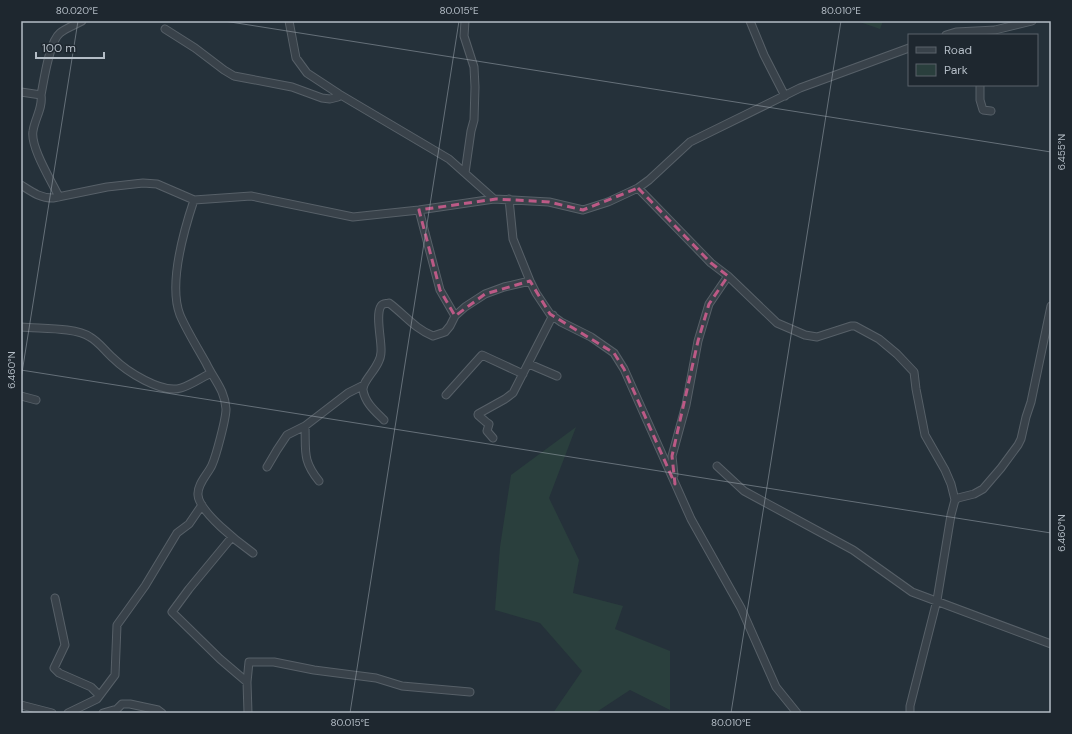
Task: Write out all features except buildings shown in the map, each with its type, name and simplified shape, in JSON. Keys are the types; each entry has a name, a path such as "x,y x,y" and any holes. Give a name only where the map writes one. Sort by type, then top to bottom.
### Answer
{"street":[{"path":"59,197 36,151 32,132 42,101 41,95 48,61 55,38 61,32 82,21"},
{"path":"289,21 296,58 307,73 339,94 449,159 494,199"},
{"path":"465,173 471,130 474,120 475,87 474,67 464,36 466,21"},
{"path":"750,21 764,55 785,96"},
{"path":"949,34 956,32 989,32 1032,21"},
{"path":"165,29 234,76 292,87 322,98 338,97 339,94"},
{"path":"21,185 35,195 53,198 107,186 143,183 157,184 194,200 251,196 353,216 420,210 494,199 549,202 583,210 608,202 638,188 650,180 690,142 800,88 908,48"},
{"path":"980,86 982,110 991,110"},
{"path":"21,92 41,95"},
{"path":"638,188 695,248 728,276 777,323 805,335 817,337 855,326 879,339 897,354 914,372 925,435 945,470 951,484 955,500 951,515 937,600 910,706 910,713"},
{"path":"509,199 513,239 536,293 553,315 561,322 591,336 614,353 624,369 662,451 691,519 741,608 776,687 797,713"},
{"path":"194,200 185,227 179,259 176,292 180,314 211,373 222,389 226,410 224,424 212,465 200,484 198,494 202,505 225,531 253,554"},
{"path":"420,210 440,290 455,316"},
{"path":"675,484 672,456 686,405 698,341 709,304 728,276"},
{"path":"267,467 287,435 305,426 348,393 364,385 380,363 382,353 379,314 380,307 383,304 389,303 415,326 433,336 445,332 455,316 465,307 485,294 504,287 530,281"},
{"path":"955,500 974,494 982,489 1009,457 1021,439 1031,402 1051,306"},
{"path":"493,438 487,431 489,424 478,414 513,393 553,315"},
{"path":"21,327 77,331 90,336 114,359 135,375 162,388 180,388 211,373"},
{"path":"446,395 482,355 523,374"},
{"path":"529,364 557,376"},
{"path":"364,385 363,390 372,409 384,420"},
{"path":"21,396 36,400"},
{"path":"305,426 307,464 319,481"},
{"path":"717,466 744,491 852,550 912,592 937,600 1051,644"},
{"path":"68,713 97,699 115,675 117,625 145,586 177,533 189,524 202,505"},
{"path":"232,537 172,612 220,659 247,682"},
{"path":"55,598 65,645 54,668 59,673 91,687 99,695"},
{"path":"248,713 247,682 249,662 274,662 314,670 376,678 402,686 470,692"},
{"path":"103,713 116,709 122,704 130,704 158,710 162,713"},
{"path":"21,705 52,713"}],"highlighted area":[{"path":"638,188 711,263 728,276 709,304 698,341 672,456 675,484 624,369 614,353 550,314 530,281 485,294 455,316 440,290 419,210 496,199 549,202 583,210"}],"green space":[{"path":"857,21 883,21 880,29"},
{"path":"576,427 549,498 579,560 573,593 623,606 615,629 670,651 670,710 630,690 595,713 553,713 582,671 540,623 495,610 500,547 511,475"}]}
